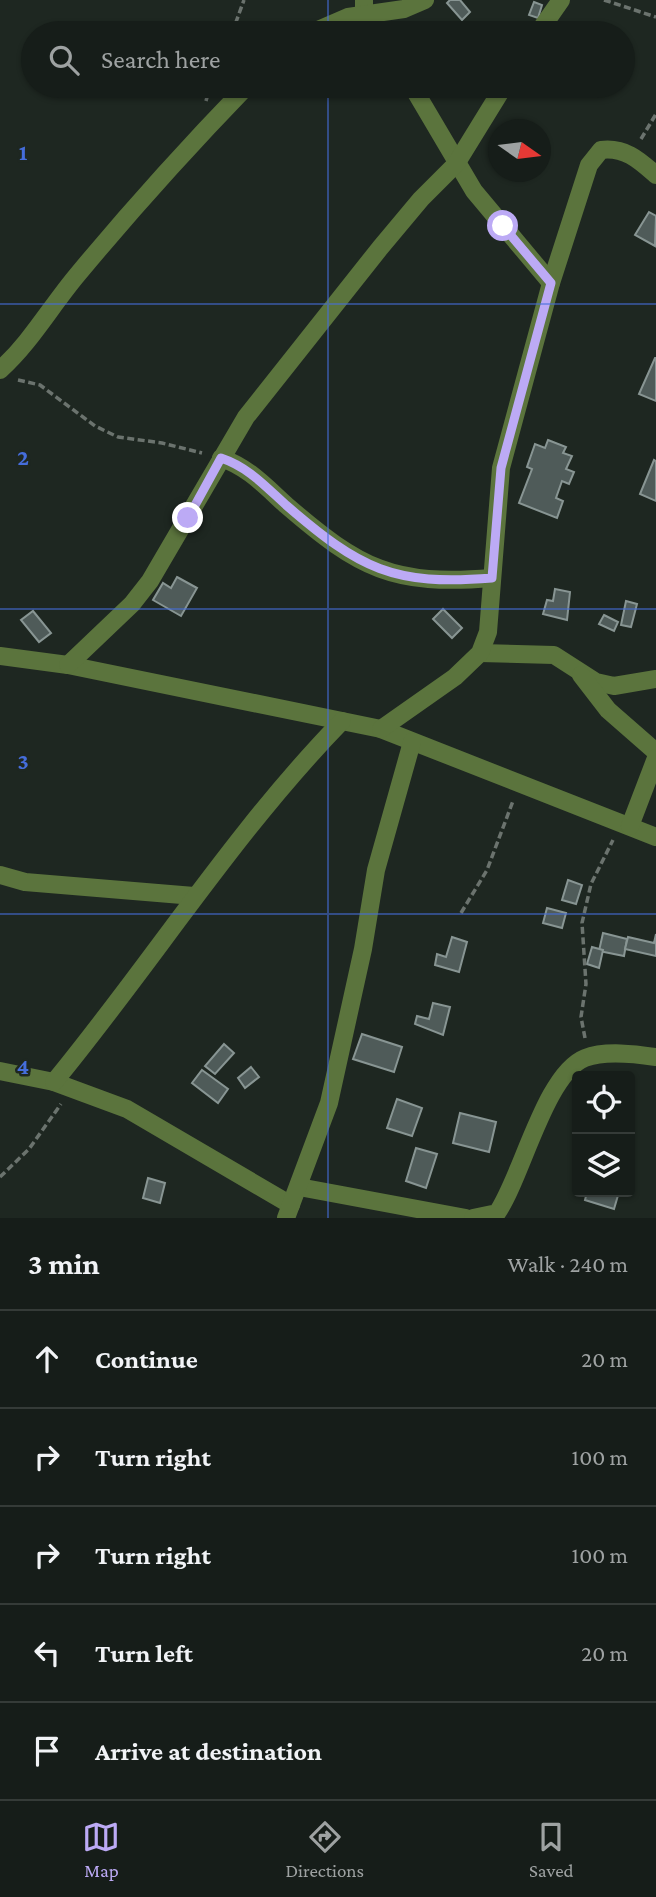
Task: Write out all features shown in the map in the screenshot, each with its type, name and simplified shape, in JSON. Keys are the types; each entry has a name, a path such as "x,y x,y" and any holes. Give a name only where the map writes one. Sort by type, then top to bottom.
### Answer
{"street":[{"path":"335,21 364,6 404,9 425,0"},
{"path":"546,21 561,0"},
{"path":"4,374 61,294 146,192 236,98"},
{"path":"419,98 456,164 551,283"},
{"path":"68,665 132,604 149,582 246,417 380,248 421,199 456,164 497,98"},
{"path":"381,729 455,677 480,653 488,632 501,468 551,283 589,165 601,150 612,149 632,155 656,176"},
{"path":"221,458 251,472 346,554 417,580 492,578"},
{"path":"480,653 554,655 596,682 614,686 656,679"},
{"path":"0,656 68,665 381,729 656,837"},
{"path":"577,670 608,710 656,752"},
{"path":"54,1082 194,896 299,766 342,721"},
{"path":"0,1071 54,1082 127,1109 288,1211 328,1103 363,949 376,870 412,742"},
{"path":"631,826 656,758"},
{"path":"0,875 25,881 194,896"},
{"path":"487,1217 498,1213 510,1194 540,1118 566,1074 585,1058 639,1054 656,1057"},
{"path":"299,1187 466,1218"}],"path":[{"path":"236,21 244,0"},
{"path":"604,0 656,17"},
{"path":"632,155 656,114"},
{"path":"4,374 40,385 95,426 118,437 162,443 221,458"},
{"path":"461,913 495,851 519,782"},
{"path":"592,1057 580,1017 586,984 582,923 591,884 611,841 631,826"},
{"path":"0,1177 29,1149 70,1090"}],"building":[{"path":"450,0 460,0 470,12 462,20 447,3"},
{"path":"534,2 542,5 538,18 529,15"},
{"path":"649,212 656,216 655,246 635,235"},
{"path":"656,358 656,401 639,394"},
{"path":"548,440 566,447 563,453 572,456 566,469 574,472 569,484 562,481 556,498 563,501 557,518 519,503 532,469 527,467 535,444 545,448"},
{"path":"654,460 656,461 656,501 640,494"},
{"path":"177,577 197,588 181,616 153,600 163,583 171,588"},
{"path":"555,589 570,592 567,620 543,614 547,600 553,601"},
{"path":"626,601 637,604 631,627 621,625"},
{"path":"443,609 462,628 452,638 433,619"},
{"path":"33,611 51,633 39,642 21,620"},
{"path":"604,615 618,622 614,631 599,624"},
{"path":"568,880 582,885 576,904 562,900"},
{"path":"547,908 566,913 562,928 543,923"},
{"path":"603,933 627,939 624,956 599,951"},
{"path":"656,934 656,956 625,949 628,937 654,943"},
{"path":"452,937 467,942 459,972 435,965 437,954 446,957"},
{"path":"592,947 603,950 599,968 587,964"},
{"path":"433,1003 450,1007 443,1035 415,1024 417,1016 429,1019"},
{"path":"362,1034 402,1047 394,1072 353,1059"},
{"path":"224,1044 234,1053 215,1074 205,1066"},
{"path":"251,1067 259,1077 245,1088 238,1078"},
{"path":"202,1070 228,1089 218,1103 192,1083"},
{"path":"397,1099 422,1108 412,1136 387,1128"},
{"path":"460,1113 496,1122 489,1152 453,1143"},
{"path":"416,1148 437,1154 426,1188 406,1181"},
{"path":"148,1178 165,1183 160,1203 143,1198"},
{"path":"586,1197 618,1197 614,1209 585,1200"}],"route":[{"path":"188,518 221,458 251,472 346,554 417,580 492,578 501,468 551,283 503,226"}]}
